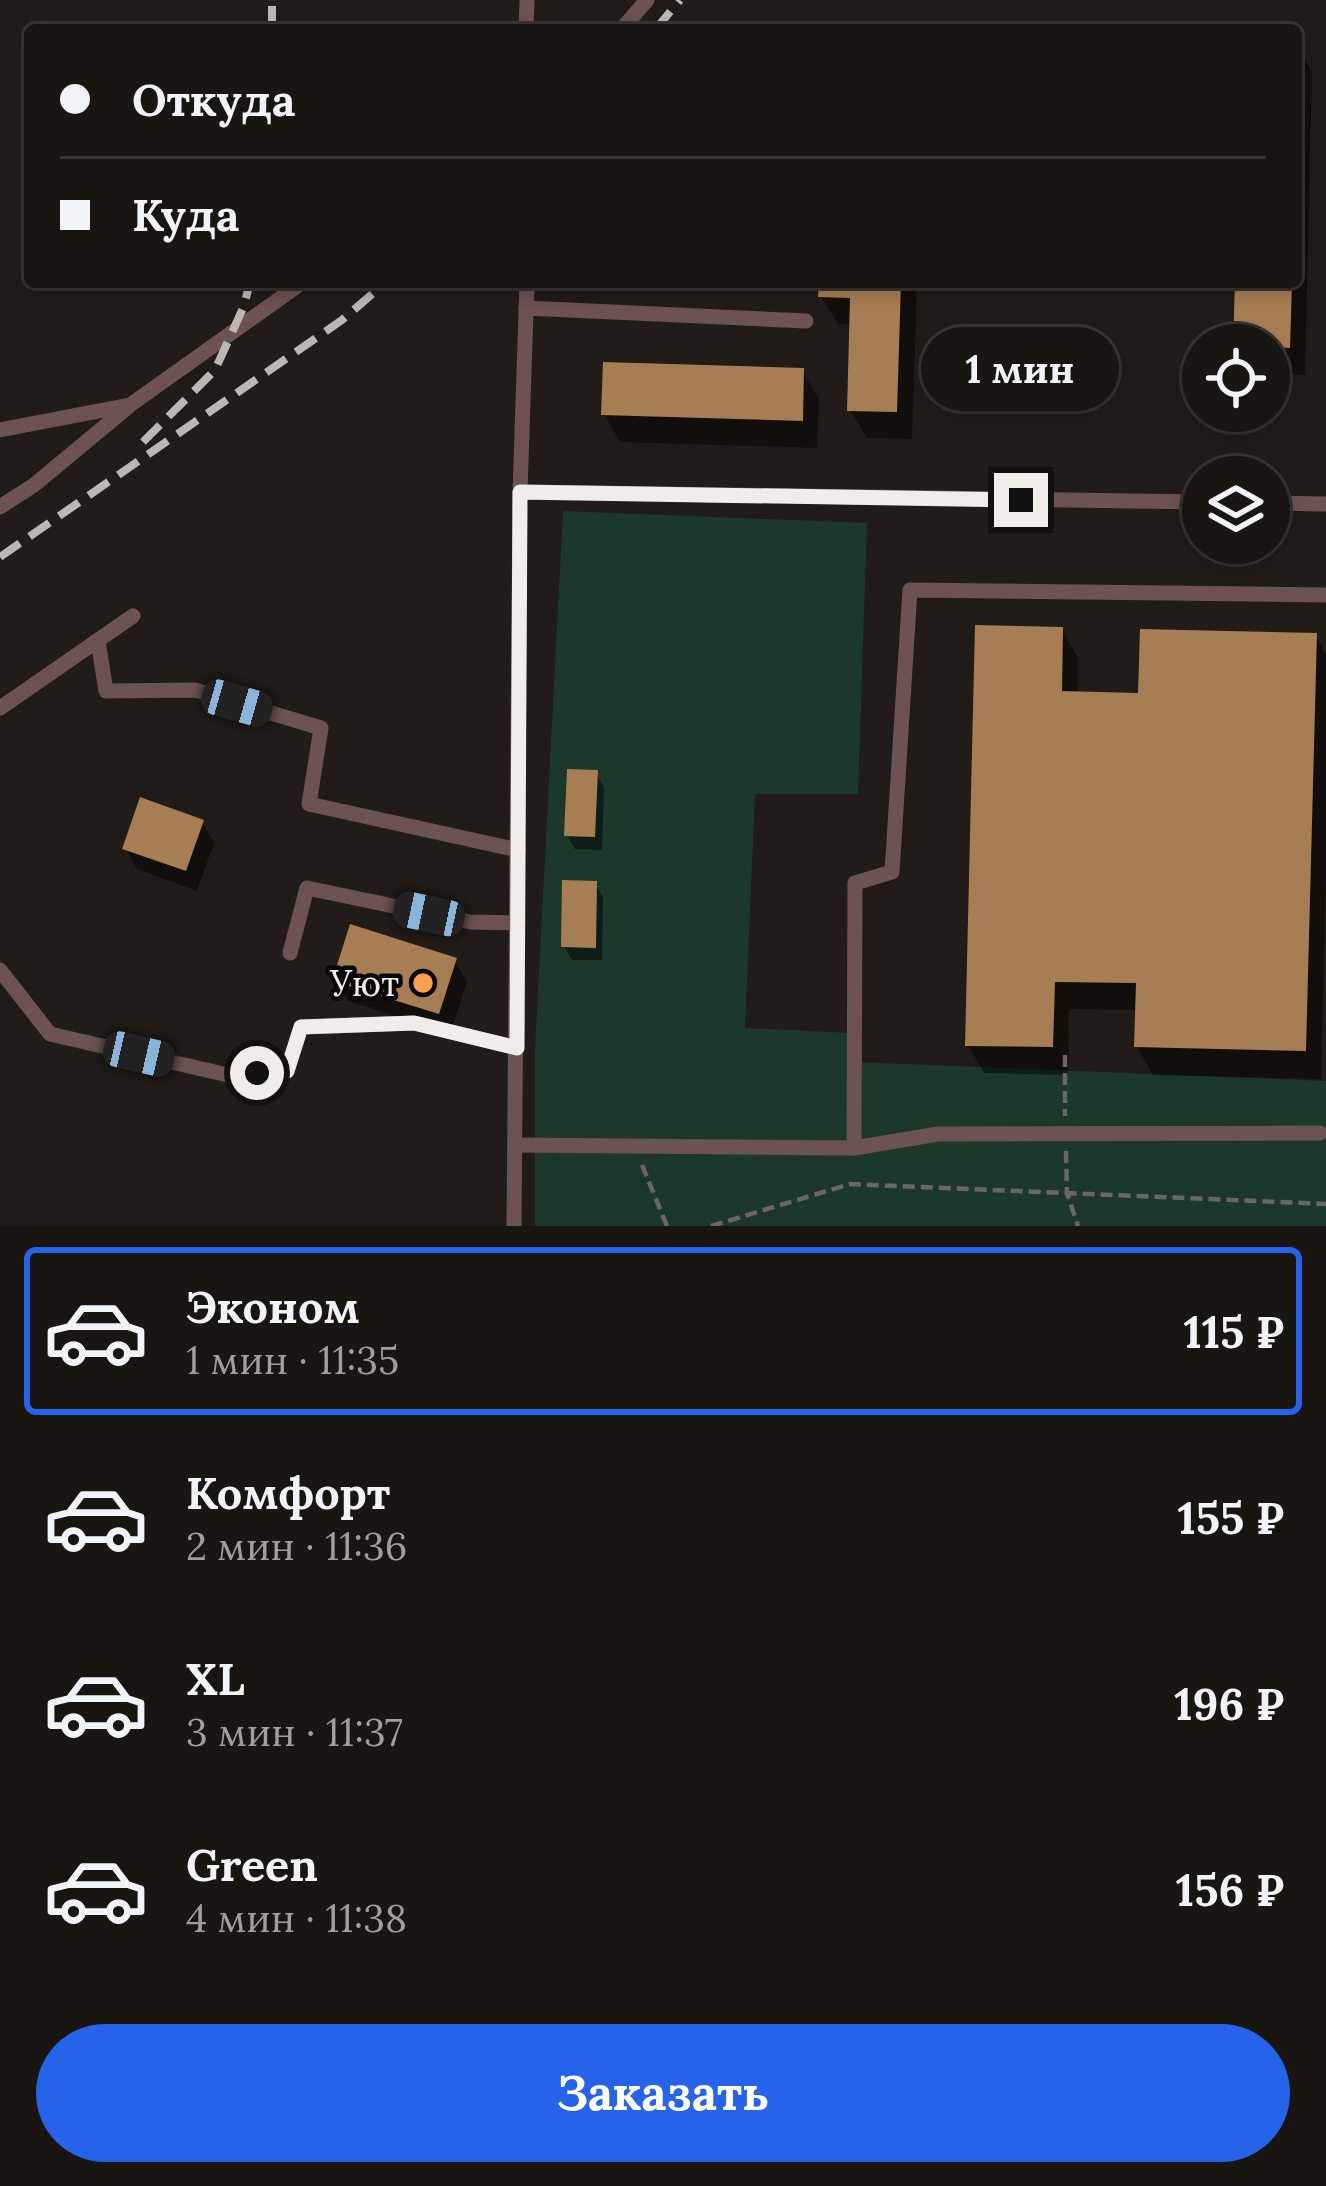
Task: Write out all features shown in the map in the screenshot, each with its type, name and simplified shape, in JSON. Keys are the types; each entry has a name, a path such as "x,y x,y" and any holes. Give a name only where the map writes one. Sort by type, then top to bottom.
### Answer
{"lane":[{"path":"626,24 646,0"},
{"path":"0,507 34,485 130,405 295,288"},
{"path":"514,1226 520,492 527,288"},
{"path":"526,308 806,321"},
{"path":"0,430 130,405"},
{"path":"520,492 1182,502"},
{"path":"1290,503 1326,504"},
{"path":"854,1148 855,883 892,872 910,590 1326,595"},
{"path":"0,708 133,616"},
{"path":"98,641 106,691 195,690 321,728 309,804 518,850"},
{"path":"290,953 307,888 470,922 518,922"},
{"path":"0,970 50,1034 228,1075 287,1071 301,1027 414,1023 517,1048"},
{"path":"517,1145 854,1148 938,1134 1319,1133"}],"path":[{"path":"635,1146 668,1226"},
{"path":"711,1226 850,1184 1326,1204"},
{"path":"1067,1193 1078,1226"}],"green space":[{"path":"563,511 867,523 858,794 755,794 745,1028 853,1033 855,1062 1326,1081 1326,1226 535,1226 535,1049"}],"building":[{"path":"819,288 901,288 897,412 847,411 850,298 818,297"},
{"path":"1235,288 1292,288 1290,348 1290,324 1234,324"},
{"path":"603,362 804,368 803,421 601,415"},
{"path":"975,625 1063,627 1062,691 1138,693 1140,629 1317,633 1306,1051 1134,1047 1136,983 1055,982 1053,1047 965,1046"},
{"path":"567,769 598,770 595,837 564,836"},
{"path":"140,797 204,820 186,871 122,849"},
{"path":"562,880 597,881 596,948 561,947"},
{"path":"350,924 457,958 439,1014 332,981"}],"railway":[{"path":"272,0 272,24"},
{"path":"660,24 680,0"},
{"path":"143,442 215,370 248,288"},
{"path":"0,557 342,320 379,288"}],"place":[{"name":"Уют","path":"423,983"}],"route":[{"path":"257,1073 287,1071 301,1027 414,1023 517,1048 520,492 1021,500"}]}
